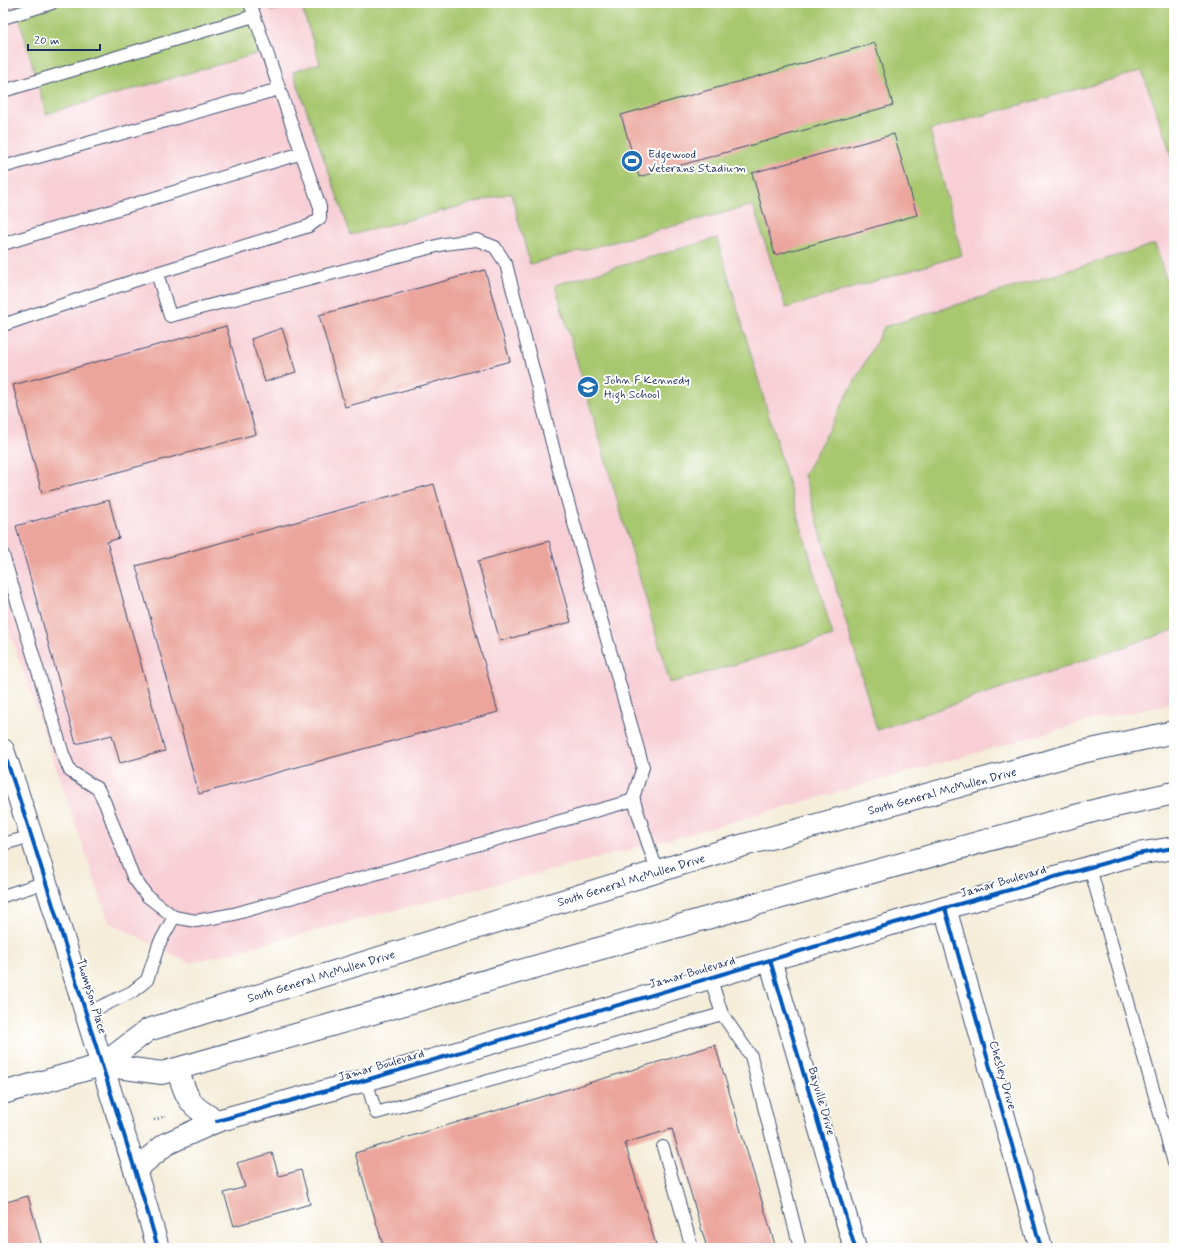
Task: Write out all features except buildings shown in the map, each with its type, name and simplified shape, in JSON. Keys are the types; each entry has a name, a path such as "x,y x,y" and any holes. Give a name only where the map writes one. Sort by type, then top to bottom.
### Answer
{"street":[{"name":"South General McMullen Drive","path":"3,1093 102,1065 148,1030 726,850 1082,752 1174,732"},
{"name":"Thompson Place","path":"3,750 32,836 102,1065 136,1169 158,1248"},
{"name":"South General McMullen Drive","path":"102,1065 162,1073 742,908 1097,810 1174,793"},
{"name":"Jamar Boulevard","path":"136,1169 166,1144 216,1121 366,1080 945,908 1137,854 1174,848"},
{"name":"Chesley Drive","path":"945,908 1041,1248"},
{"name":"Bayville Drive","path":"770,960 854,1248"},
{"path":"177,1068 188,1099 199,1112 216,1121"}],"lane":[{"path":"3,18 52,3"},
{"path":"3,325 157,273 308,226 320,218 320,208 250,3"},
{"path":"3,91 254,16"},
{"path":"3,167 279,89"},
{"path":"3,244 302,153"},
{"path":"157,273 170,316 444,244 477,240 495,247 506,264 560,474 643,767 633,798 657,872"},
{"path":"3,555 63,754 70,771 98,789 132,876 147,896 174,917 196,921 234,914 634,800"},
{"path":"3,844 32,836"},
{"path":"1090,868 1174,1163"},
{"path":"3,896 46,882"},
{"path":"87,1013 132,992 147,980 159,944 174,917"},
{"path":"710,977 722,1014 751,1056 800,1248"},
{"path":"366,1080 376,1113 722,1014"},
{"path":"663,1147 692,1248"}],"path":[{"path":"154,1120 170,1115"}],"shaded area":[{"name":"John F Kennedy High School","path":"3,3 1119,3 1174,162 1174,704 1100,718 672,839 190,963 109,922 3,613"}],"green space":[{"path":"15,3 256,3 270,50 46,114"},
{"name":"Edgewood Veterans Stadium","path":"268,3 1174,3 1174,162 1142,71 930,130 962,255 786,308 753,205 530,264 511,193 351,235 293,72 320,63 301,5 271,11"},
{"path":"717,238 833,636 670,683 555,285"},
{"path":"1155,244 1174,305 1174,630 877,730 804,475 884,327"}],"cycle path":[{"path":"3,750 138,1179 158,1248"},
{"path":"217,1121 366,1080 945,908 1137,854 1174,848"},
{"path":"945,908 1041,1248"},
{"path":"770,960 855,1248"}],"place":[{"name":"Edgewood Veterans Stadium","path":"632,161"},
{"name":"John F Kennedy High School","path":"588,387"}]}
